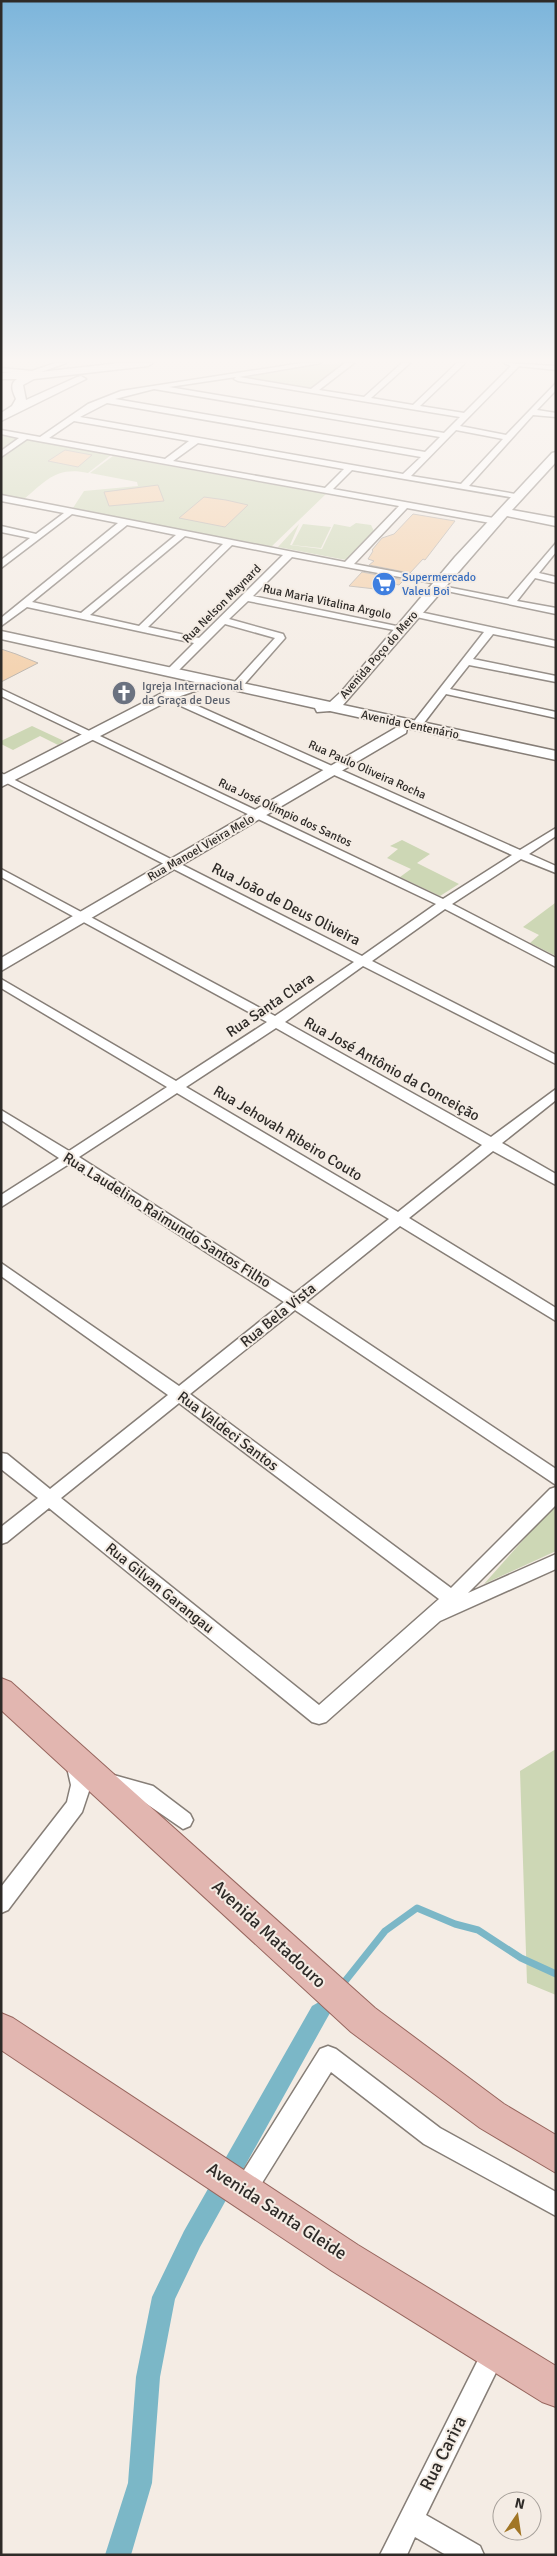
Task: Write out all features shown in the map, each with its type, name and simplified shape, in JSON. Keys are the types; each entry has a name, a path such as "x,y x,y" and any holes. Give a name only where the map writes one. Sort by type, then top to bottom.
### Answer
{"main road":[{"name":"Avenida Poço do Mero","path":"327,710 346,705 385,662 423,611 531,482"},
{"name":"Avenida Poço do Mero","path":"504,516 541,482"},
{"path":"504,516 556,522"},
{"name":"Avenida Poço do Mero","path":"327,710 347,694 401,630 423,611"},
{"name":"Avenida Centenário","path":"1,635 237,686 327,710"},
{"name":"Avenida Centenário","path":"1,643 196,686 327,710 556,764"},
{"path":"3,779 167,696 196,686 216,682"},
{"name":"Avenida Centenário","path":"408,728 556,756"},
{"name":"Rua Manoel Vieira Melo","path":"1,966 334,769 408,728"},
{"name":"Avenida Matadouro","path":"1,1691 75,1760 104,1782 364,2020 492,2116 556,2155"},
{"name":"Avenida Santa Gleide","path":"1,2030 193,2155 242,2190 494,2352 556,2388"}],"street":[{"path":"278,482 405,505 504,516"},
{"path":"326,491 335,482"},
{"path":"436,482 518,497"},
{"path":"463,487 467,482"},
{"path":"1,498 290,554 556,610"},
{"path":"347,566 405,505"},
{"path":"1,565 70,512"},
{"path":"1,623 124,523"},
{"path":"1,529 38,537"},
{"path":"83,616 182,534"},
{"path":"141,629 230,542"},
{"path":"511,602 555,549"},
{"name":"Rua Nelson Maynard","path":"171,672 290,554"},
{"path":"533,575 556,580"},
{"name":"Rua Maria Vitalina Argolo","path":"247,598 401,630"},
{"path":"26,604 202,642"},
{"path":"423,611 490,631 551,643 556,631"},
{"path":"224,621 275,633 280,638 237,686"},
{"path":"408,728 444,691 490,631"},
{"path":"466,661 556,679"},
{"path":"444,691 556,715"},
{"name":"Rua José Olímpio dos Santos","path":"1,692 444,904 556,963"},
{"name":"Rua Paulo Oliveira Rocha","path":"167,696 334,769 556,870"},
{"name":"Rua João de Deus Oliveira","path":"3,779 556,1060"},
{"name":"Rua Santa Clara","path":"1,1202 176,1085 276,1022 444,904 556,831"},
{"name":"Rua José Antônio da Conceição","path":"1,872 276,1022 556,1180"},
{"name":"Rua Jehovah Ribeiro Couto","path":"1,983 176,1085 556,1315"},
{"name":"Rua Bela Vista","path":"1,1537 556,1093"},
{"name":"Rua Laudelino Raimundo Santos Filho","path":"1,1114 295,1302 556,1478"},
{"name":"Rua Valdeci Santos","path":"1,1268 180,1395 451,1598"},
{"name":"Rua Gilvan Garangau","path":"1,1458 319,1716 431,1619"},
{"path":"431,1619 556,1494"},
{"path":"431,1619 556,1562"},
{"path":"1,1903 76,1806 81,1785 75,1760"},
{"path":"104,1782 146,1792 183,1820"},
{"path":"242,2190 328,2056 432,2136 556,2205"},
{"name":"Rua Carira","path":"393,2555 494,2352"},
{"path":"410,2520 471,2555"}],"green space":[{"path":"1,482 44,482 23,500 1,495"},
{"path":"137,482 260,482 326,494 271,547 73,508 84,491 138,486"},
{"path":"356,523 371,525 374,531 346,560 278,547 299,524 290,545 322,549 334,524 350,527"},
{"path":"303,524 331,527 321,548 292,545"},
{"path":"32,726 64,741 58,745 40,736 13,750 1,744 1,741"},
{"path":"402,840 430,854 417,863 459,884 440,896 400,877 411,869 387,858 398,849 390,846"},
{"path":"555,903 556,956 530,943 539,935 523,927"},
{"path":"556,1503 556,1551 484,1584"},
{"path":"556,1749 556,1995 527,1983 520,1771"}],"building":[{"path":"158,485 164,501 109,506 104,492"},
{"path":"204,497 248,505 225,527 179,518"},
{"path":"413,514 455,521 425,560 423,559 410,573 369,565 374,561 368,559 372,550 382,538 394,534"},
{"path":"362,572 404,580 399,585 390,583 384,590 349,586"},
{"path":"1,649 16,654 38,663 1,682"}],"waterway":[{"path":"342,1985 385,1931 417,1908 455,1924 478,1930 521,1958 556,1974"},
{"path":"319,2013 327,2002"},
{"path":"118,2555 140,2483 148,2377 164,2297 192,2239 319,2013"}],"place":[{"name":"Supermercado Valeu Boi","path":"384,584"},
{"name":"Igreja Internacional da Graça de Deus","path":"124,693"}]}
